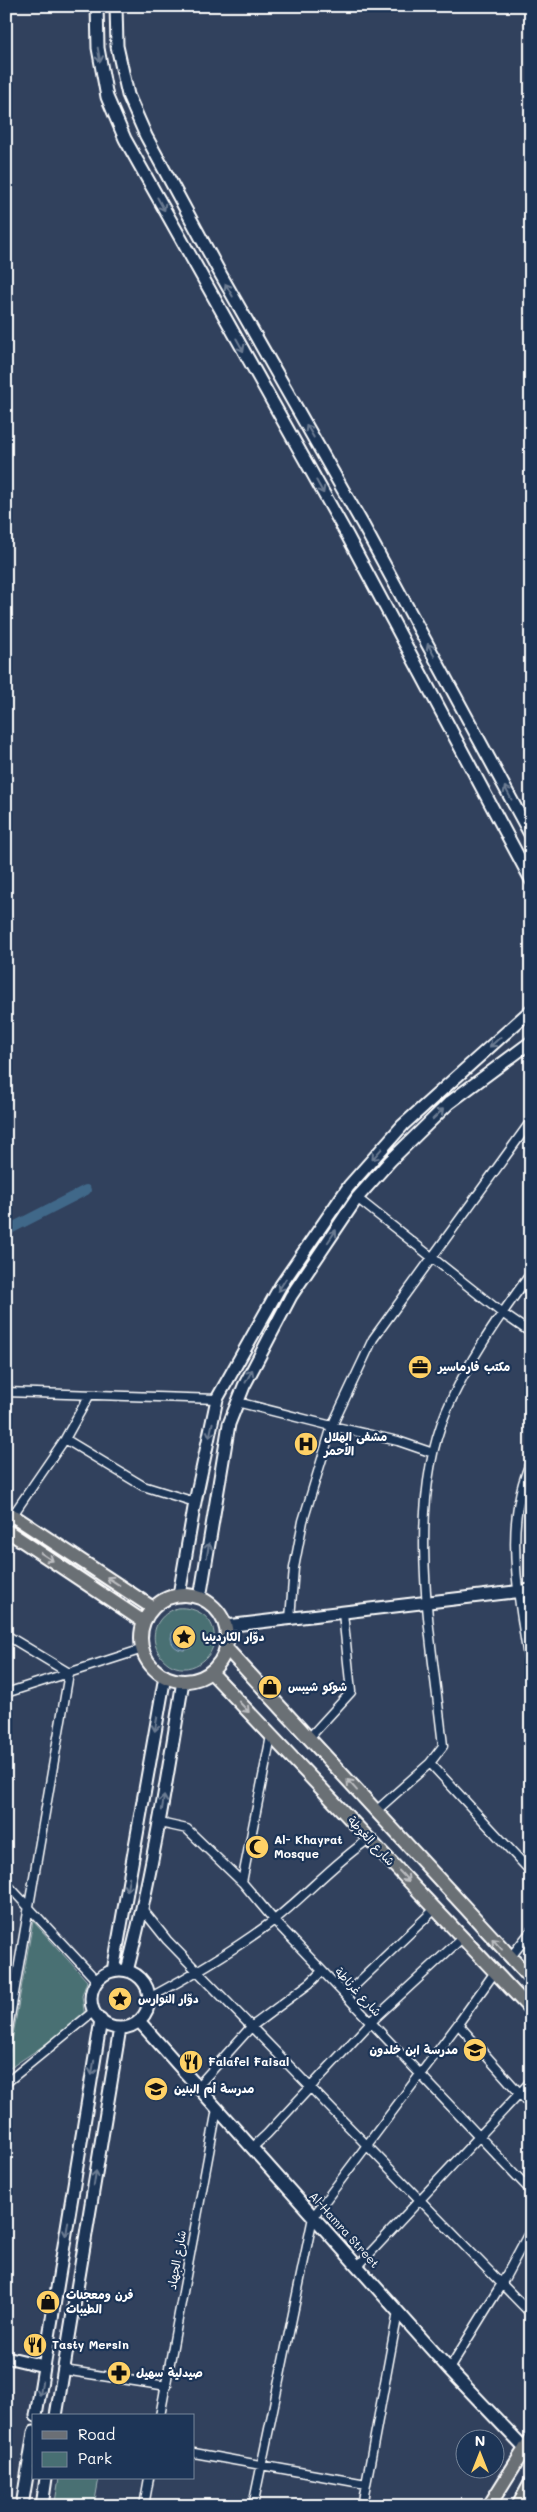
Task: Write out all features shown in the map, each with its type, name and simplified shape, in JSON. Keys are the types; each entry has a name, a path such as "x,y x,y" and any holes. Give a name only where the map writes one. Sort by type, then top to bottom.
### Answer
{"main road":[{"path":"97,6 98,48 107,96 125,139 348,535 531,880"},
{"path":"116,6 117,46 126,85 146,136 221,275 363,525 531,836"},
{"path":"179,1595 195,1502 218,1399 281,1285 349,1186 403,1125 531,1010"},
{"path":"200,1598 228,1424 237,1402 292,1296 357,1198 390,1161 449,1103 531,1042"},
{"path":"8,1517 153,1608"},
{"path":"6,1530 144,1622"},
{"path":"226,1626 531,1590"},
{"path":"179,1595 200,1598 216,1609 226,1626 226,1648 218,1665 211,1672 193,1680 183,1681 165,1676 155,1669 143,1649 141,1636 144,1622 153,1608 165,1599 179,1595"},
{"path":"226,1648 531,1979"},
{"name":"شارع الغوطة","path":"211,1672 531,2010"},
{"path":"113,1971 165,1676"},
{"path":"127,1971 143,1910 160,1823 183,1681"},
{"path":"36,2414 98,2016 92,1996 97,1981 113,1971 127,1971 143,1980 149,1998 145,2014 139,2021 120,2028 98,2016"},
{"name":"Al-Hamra Street","path":"139,2021 450,2370 528,2448"},
{"path":"56,2414 120,2028"},
{"path":"6,2357 44,2366"},
{"path":"22,2506 32,2444"},
{"path":"489,2506 528,2448"},
{"path":"42,2506 46,2480"},
{"path":"518,2506 531,2482"}],"street":[{"path":"290,1619 294,1568 303,1521 332,1426 373,1339 531,1121"},
{"path":"523,1132 531,1138"},
{"path":"357,1198 531,1333"},
{"path":"376,1811 430,1763 443,1746 425,1564 427,1490 434,1453 446,1413 463,1376 502,1312 531,1273"},
{"path":"6,1392 218,1399"},
{"path":"8,1517 65,1439 89,1396"},
{"path":"237,1402 398,1442 434,1453"},
{"path":"65,1439 143,1486 195,1502"},
{"path":"531,1460 518,1502 516,1540 518,1592 531,1674"},
{"path":"309,1738 351,1692 343,1612"},
{"path":"6,1635 69,1673"},
{"path":"6,1693 143,1649"},
{"path":"6,2040 69,1673"},
{"path":"242,1882 271,1736"},
{"path":"430,1763 531,1872"},
{"name":"شارع غرناطة","path":"160,1823 188,1829 242,1882 274,1920 531,2191"},
{"path":"149,1998 198,1972 274,1920 347,1854 369,1839"},
{"path":"6,1883 97,1981"},
{"path":"345,1995 435,1909"},
{"path":"143,1910 167,1940 531,2314"},
{"path":"510,1958 531,1931"},
{"path":"252,2148 371,2022 462,1938"},
{"path":"197,2087 251,2027 310,1984 322,1971"},
{"path":"253,2506 314,2217 495,1972"},
{"path":"6,2083 98,2016"},
{"path":"458,2024 531,2106"},
{"path":"358,2266 531,2081"},
{"name":"شارع الجهاد","path":"160,2414 217,2109"},
{"path":"450,2370 501,2285 531,2229"},
{"path":"362,2506 398,2312"},
{"path":"64,2370 166,2386"},
{"path":"195,2453 261,2467 366,2484"},
{"path":"144,2506 149,2480"}],"green space":[{"name":"دوّار الكاردينيا","path":"177,1608 192,1609 204,1615 209,1620 214,1633 213,1648 210,1654 200,1663 187,1668 174,1666 164,1660 157,1650 154,1639 156,1627 163,1616","holes":["186,1626 193,1630 195,1642 191,1648 183,1650 178,1627"]},
{"path":"33,1921 87,1981 82,1996 85,2018 7,2070"},
{"path":"59,2480 99,2480 94,2506 55,2502"}],"water":[{"path":"183,1626 192,1629 195,1638 192,1647 183,1650 174,1647 171,1638 174,1629"}],"waterway":[{"path":"6,1231 86,1190"}],"place":[{"name":"مكتب فارماسير","path":"420,1367"},
{"name":"مشفى الهلال الأحمر","path":"306,1444"},
{"name":"دوّار الكاردينيا","path":"184,1637"},
{"name":"شوكو شيبس","path":"270,1687"},
{"name":"Al- Khayrat Mosque","path":"257,1847"},
{"name":"دوّار النوارس","path":"120,1999"},
{"name":"مدرسة ابن خلدون","path":"475,2050"},
{"name":"Falafel Faisal","path":"191,2062"},
{"name":"مدرسة أم البنين","path":"156,2089"},
{"name":"فرن ومعجنات الطيبات","path":"48,2302"},
{"name":"Tasty Mersin","path":"35,2345"},
{"name":"صيدلية سهيل","path":"119,2373"}]}
